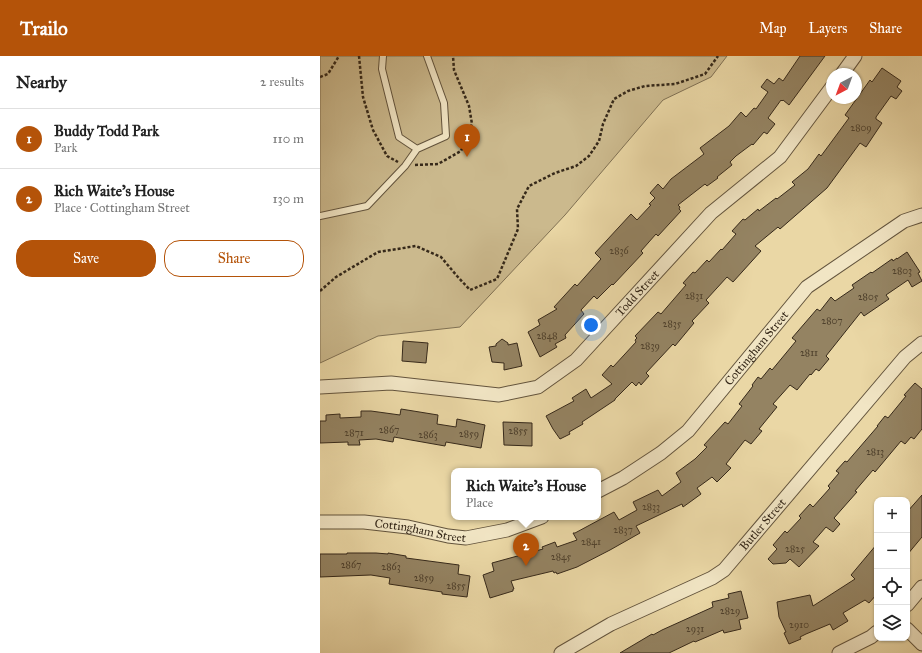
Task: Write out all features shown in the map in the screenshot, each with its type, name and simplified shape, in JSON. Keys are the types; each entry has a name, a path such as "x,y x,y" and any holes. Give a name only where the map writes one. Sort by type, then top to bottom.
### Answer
{"street":[{"path":"846,68 855,56"},
{"name":"Todd Street","path":"320,387 391,383 499,395 538,387 576,360 711,213 780,157 826,95"},
{"name":"Cottingham Street","path":"601,490 661,453 688,431 807,287 904,221 922,215"},
{"name":"Butler Street","path":"561,653 611,624 712,578 724,570 905,357 922,343"},
{"name":"Cottingham Street","path":"320,522 364,522 408,527 448,536 466,538 507,530 534,520"},
{"path":"910,601 922,587"},
{"path":"910,632 922,644"},
{"path":"839,653 874,634"}],"lane":[{"path":"383,56 382,69 399,137 417,149"},
{"path":"320,216 367,206 404,166 417,149 446,136 444,103 427,56"}],"path":[{"path":"320,77 328,74 339,56"},
{"path":"359,56 363,97 373,130 387,156 404,166 438,164 461,151 472,124 469,106 454,70 453,56"},
{"path":"320,291 336,277 378,252 416,246 441,256 470,290 496,279 518,230 517,209 529,186 555,173 576,166 589,156 599,141 603,124 614,99 628,91 645,86 675,84 705,74 718,56"}],"shaded area":[{"path":"320,56 727,56 711,77 663,100 565,215 460,327 378,336 320,363"}],"building":[{"path":"800,56 825,56 789,105 781,100 768,118 775,124 767,134 764,132 753,145 752,144 736,156 730,162 732,165 717,177 718,178 707,186 705,184 678,205 681,211 658,236 656,234 641,251 643,253 613,285 612,284 597,299 594,296 581,310 584,314 565,335 566,338 555,344 557,347 540,357 528,332 540,325 538,320 557,309 554,307 575,284 577,286 601,259 595,253 631,214 637,220 651,205 649,204 655,198 650,193 658,184 663,189 671,179 704,154 700,148 729,126 741,112 746,117 754,108 756,109 768,92 761,87 767,79 774,84 779,78 783,81"},
{"path":"882,68 901,81 897,87 902,91 896,99 891,96 876,117 876,119 882,123 866,147 860,143 827,188 780,229 778,227 755,246 761,251 733,282 727,277 706,300 709,303 692,321 694,323 675,346 673,344 646,373 649,376 641,385 639,382 636,386 632,382 615,400 582,422 583,424 569,432 570,434 560,439 546,416 574,401 572,398 586,389 591,398 612,384 602,375 611,365 613,367 636,342 635,340 637,338 635,336 658,312 661,314 686,285 683,283 693,272 695,273 707,260 709,262 721,249 722,250 736,234 732,231 743,219 745,220 758,209 759,211 795,185 792,182 808,169 819,154 821,156 849,118 845,115 853,104 862,104 862,91 870,80 872,82"},
{"path":"907,252 920,272 918,273 922,281 912,287 908,280 886,295 889,299 864,316 861,312 826,356 829,359 819,371 816,369 811,375 810,374 797,390 790,385 773,404 777,407 759,429 762,431 751,444 745,440 726,464 731,468 717,482 712,477 697,488 701,494 683,507 682,504 636,526 640,533 577,567 557,574 553,571 511,581 514,589 513,591 490,598 483,575 494,571 492,563 543,549 542,547 555,542 557,547 577,540 573,533 614,512 619,520 637,510 633,502 658,490 662,496 681,482 676,473 695,459 707,447 704,445 725,422 728,424 742,406 739,404 758,377 761,379 770,368 772,370 796,341 792,338 817,309 820,311 831,297 835,301 854,288 852,285 871,272 872,273 892,259 893,261"},
{"path":"502,339 508,343 508,345 517,343 522,366 504,370 504,363 492,362 489,347 496,346 496,344"},
{"path":"403,341 428,343 426,363 402,361"},
{"path":"915,383 922,389 922,429 914,439 911,437 905,444 901,441 875,472 873,470 855,491 857,492 834,518 840,524 833,532 826,527 813,542 819,546 799,567 790,559 786,563 773,564 768,559 777,549 773,545 785,531 787,533 801,518 799,516 810,504 813,507 830,488 828,486 839,473 836,471 845,461 847,462 885,416 888,418 906,396 904,395"},
{"path":"401,409 438,415 437,424 456,427 457,419 485,425 481,448 446,442 445,446 394,437 393,442 376,439 359,440 360,445 348,445 348,442 320,443 320,421 326,421 326,415 340,414 340,418 361,417 361,411 371,411 400,415"},
{"path":"503,422 532,423 532,446 504,445"},
{"path":"922,495 922,537 910,551 910,533 910,509"},
{"path":"874,548 874,597 869,603 865,600 843,613 848,621 833,630 830,624 806,634 800,637 801,639 789,644 784,633 786,632 779,617 777,602 810,595 813,606 855,579 851,575"},
{"path":"388,553 406,556 406,558 459,565 458,574 470,576 467,597 389,584 390,578 371,575 320,577 320,554"},
{"path":"741,591 748,618 739,620 741,629 724,633 723,630 695,642 694,641 669,653 620,653 652,634 653,635 713,607 712,602 729,598 728,594"}],"place":[{"name":"Buddy Todd Park","path":"467,157"},
{"name":"Rich Waite's House","path":"526,566"}]}
